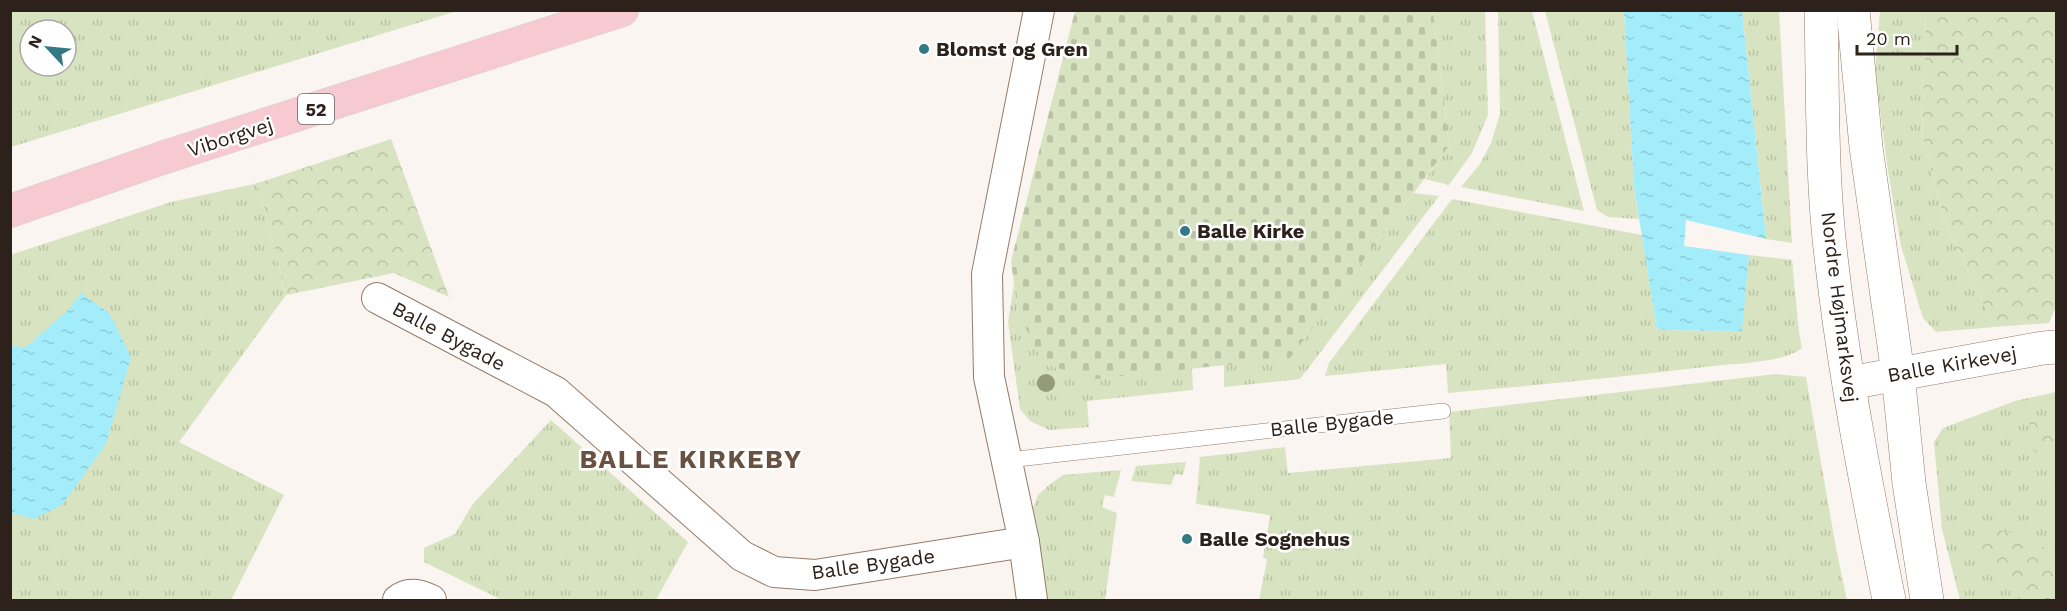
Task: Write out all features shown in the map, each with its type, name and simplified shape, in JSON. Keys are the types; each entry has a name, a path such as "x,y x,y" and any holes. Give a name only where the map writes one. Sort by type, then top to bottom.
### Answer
{"main road":[{"name":"Viborgvej","path":"10,211 185,151 622,10"}],"street":[{"path":"1032,600 1024,542 989,376 987,274 1039,10"},
{"name":"Nordre Højmarksvej","path":"1821,10 1822,98 1831,263 1849,383 1889,600"},
{"path":"1853,10 1866,147 1898,374 1909,483 1927,600"},
{"name":"Balle Bygade","path":"377,298 556,392 742,556 774,572 815,575 1024,542"},
{"name":"Balle Kirkevej","path":"1849,383 2056,347"},
{"path":"398,600 418,594 431,600"}],"lane":[{"name":"Balle Bygade","path":"1008,459 1443,411"}],"green space":[{"path":"11,10 457,11 11,147"},
{"path":"1075,11 1433,11 1449,146 1290,358 1097,379 1044,364 1018,313 1011,261"},
{"path":"1433,11 1485,11 1488,115 1472,153 1449,185 1425,179 1449,146"},
{"path":"1498,11 1532,11 1584,211 1461,187 1480,164 1491,143 1500,114"},
{"path":"1545,11 1624,11 1634,187 1639,219 1608,217 1597,210"},
{"path":"1742,11 1779,11 1792,243 1766,239"},
{"path":"1880,11 1926,11 1922,134 1944,219 1994,327 1936,332 1923,318 1901,246 1888,171 1875,72"},
{"path":"1926,11 2056,11 2056,306 2049,323 1994,327 1944,219 1922,134"},
{"path":"391,139 449,297 394,273 286,295 258,183"},
{"path":"258,183 286,295 179,442 284,495 231,600 11,600 10,255 171,202"},
{"path":"1414,193 1439,196 1300,379 1224,387 1224,365 1290,357"},
{"path":"1452,199 1642,235 1657,330 1741,331 1749,255 1792,260 1802,348 1784,357 1760,362 1448,393 1446,364 1325,376 1329,363"},
{"path":"1014,284 1018,313 1097,379 1192,368 1193,390 1087,401 1089,427 1049,430 1030,421 1020,409 1008,322"},
{"path":"1776,374 1806,377 1847,600 1259,600 1267,560 1263,557 1270,515 1196,504 1200,457 1285,447 1288,473 1451,458 1449,412"},
{"path":"2056,392 2056,600 1960,600 1942,529 1934,442 1943,428 2015,401"},
{"path":"2056,414 2056,467 2027,445 2030,421"},
{"path":"551,420 688,542 656,600 502,600 424,562 424,548 455,534 472,505"},
{"path":"1186,462 1183,475 1175,474 1171,485 1131,481 1136,466"},
{"path":"1121,470 1114,497 1105,495 1102,507 1117,513 1105,600 1044,600 1032,511 1038,495 1063,475"},
{"path":"1983,528 2023,535 2056,555 2056,600 2019,600 1974,546"}],"water":[{"path":"1624,11 1742,11 1766,239 1686,220 1684,246 1749,255 1742,331 1657,330 1634,187"},
{"path":"81,293 109,313 131,357 106,444 62,505 34,519 11,513 11,346 26,347 69,309"}],"place":[{"name":"Blomst og Gren","path":"924,49"},
{"name":"Balle Kirke","path":"1185,231"},
{"name":"Balle Sognehus","path":"1187,539"}],"district":[{"name":"BALLE KIRKEBY","path":"691,459"}]}
